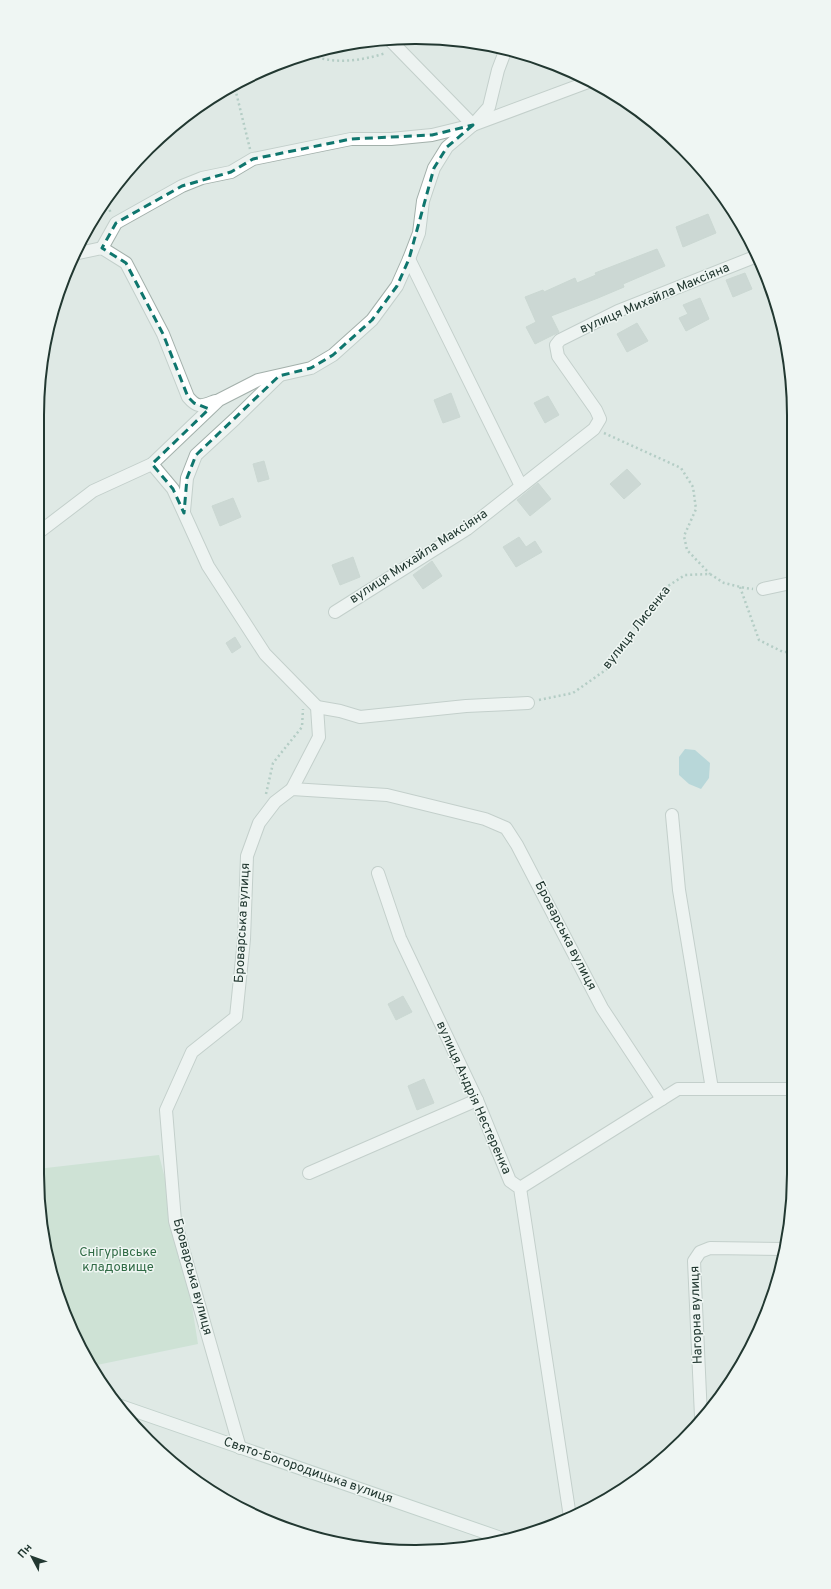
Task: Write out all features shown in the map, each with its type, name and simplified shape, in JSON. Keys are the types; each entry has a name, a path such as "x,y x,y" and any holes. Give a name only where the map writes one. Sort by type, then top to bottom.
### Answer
{"street":[{"path":"394,45 473,124"},
{"path":"81,252 102,248 126,263 163,334 188,397 194,403 201,406 219,400 258,380 311,368 333,355 352,340 372,320 397,286 419,233 423,201 434,168 447,147 489,108 498,70 504,55"},
{"path":"102,248 116,223 182,186 202,178 231,172 253,159 351,139 391,139 432,135 473,124 583,84"},
{"name":"вулиця Михайла Максіяна","path":"335,612 467,529 594,429 600,419 596,410 558,356 556,345 560,340 618,311 752,258"},
{"path":"409,259 521,486"},
{"path":"184,512 187,478 196,455 279,376"},
{"path":"44,529 93,491 152,464 219,400"},
{"path":"152,464 173,489 208,566 265,654 317,707 340,711 360,717 466,706 528,703"},
{"path":"763,589 787,584"},
{"path":"292,789 319,737 317,707"},
{"name":"Броварська вулиця","path":"240,1448 175,1221 166,1110 192,1052 236,1017 244,939 247,856 259,823 275,802 292,789 387,795 485,819 506,828 517,845 602,1008 662,1099"},
{"path":"672,815 679,890 712,1089"},
{"name":"вулиця Андрія Нестеренка","path":"378,873 400,938 477,1100 510,1181 520,1188 569,1512"},
{"path":"520,1188 678,1089 787,1089"},
{"path":"309,1173 477,1100"},
{"name":"Нагорна вулиця","path":"701,1411 694,1261 700,1252 710,1248 779,1249"},
{"name":"Свято-Богородицька вулиця","path":"128,1409 496,1536"}],"path":[{"path":"319,57 340,61 364,60 398,49"},
{"path":"236,91 253,159"},
{"path":"594,429 681,468 693,487 696,509 684,536 687,550 710,574 724,583 740,587 763,589"},
{"name":"вулиця Лисенка","path":"528,703 573,693 607,669 623,642 668,586 685,575 710,574"},
{"path":"740,587 759,640 783,652 787,652"},
{"path":"264,801 273,763 302,727 304,695"}],"highlighted area":[{"path":"473,125 447,147 434,168 409,259 397,286 372,320 333,355 311,368 279,376 196,455 187,478 184,513 173,489 152,464 209,409 194,403 188,397 163,334 126,263 102,248 116,223 182,186 231,172 253,159 351,139 432,135"}],"green space":[{"name":"Снігурівське кладовище","path":"159,1155 183,1249 198,1344 98,1365 72,1315 57,1270 47,1222 44,1168"}],"water":[{"path":"685,749 695,750 710,763 709,778 701,789 689,784 679,775 679,757"}],"building":[{"path":"708,214 716,233 683,247 676,227"},
{"path":"657,249 665,266 623,284 624,287 551,316 559,332 535,344 526,327 536,322 525,297 543,290 544,292 575,278 577,283 596,275 595,273"},
{"path":"745,273 752,289 733,297 726,280"},
{"path":"700,298 709,319 686,331 679,318 688,314 683,305"},
{"path":"637,323 648,341 627,352 617,334"},
{"path":"451,393 460,417 443,423 434,400"},
{"path":"548,396 559,415 545,423 534,403"},
{"path":"264,461 269,479 258,482 253,464"},
{"path":"627,469 641,484 624,499 610,484"},
{"path":"538,483 551,499 530,516 517,500"},
{"path":"233,498 241,517 220,526 212,506"},
{"path":"519,537 526,547 535,541 542,552 516,567 503,547"},
{"path":"353,557 360,577 340,585 332,565"},
{"path":"432,561 442,576 423,589 413,575"},
{"path":"235,637 241,647 232,653 226,643"},
{"path":"403,996 412,1012 396,1020 388,1004"},
{"path":"424,1079 434,1103 417,1110 408,1086"}]}
